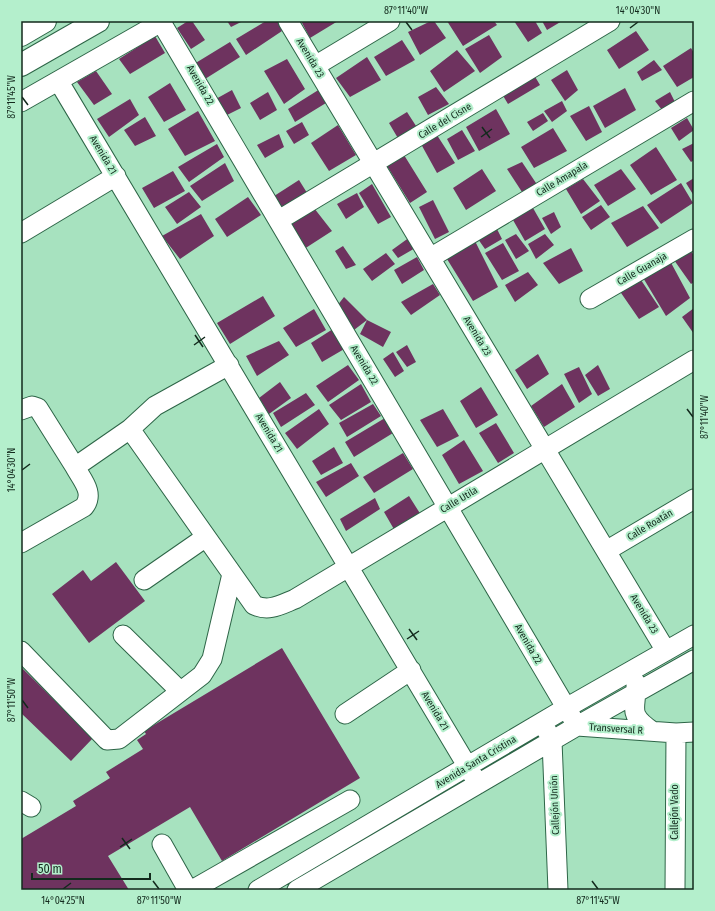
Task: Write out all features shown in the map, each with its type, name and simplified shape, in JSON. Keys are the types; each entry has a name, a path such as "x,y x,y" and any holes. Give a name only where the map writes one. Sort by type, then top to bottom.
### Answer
{"highway":[{"path":"21,35 45,21"},
{"path":"21,66 98,21"}],"street":[{"path":"21,102 59,82 162,21"},
{"name":"Avenida 22","path":"162,21 566,708"},
{"name":"Avenida 23","path":"288,21 666,651"},
{"path":"315,66 390,21"},
{"name":"Calle del Cisne","path":"278,220 374,164 610,21"},
{"name":"Avenida 21","path":"59,82 478,784"},
{"name":"Calle Amapala","path":"430,258 694,100"},
{"path":"21,233 116,176"},
{"name":"Calle Guanaja","path":"590,299 694,239"},
{"name":"Calle Utila","path":"130,429 254,605 262,609 274,608 295,599 694,360"},
{"path":"75,467 130,429 155,406 229,365"},
{"path":"21,410 32,406 38,408 90,494 89,501 84,507 21,543"},
{"name":"Calle Roatán","path":"606,551 694,499"},
{"path":"144,580 206,537"},
{"path":"21,651 106,740 119,739 202,675 212,659 232,574"},
{"path":"123,635 180,691"},
{"name":"Avenida Santa Cristina","path":"258,890 542,722 694,635"},
{"name":"Avenida Santa Cristina","path":"296,890 577,726 694,660"},
{"name":"Transversal R","path":"636,668 637,692 635,714 638,720 652,731"},
{"path":"345,714 411,670"},
{"name":"Transversal R","path":"566,708 577,726 685,733"},
{"name":"Callejón Unión","path":"542,722 552,741 558,890"},
{"name":"Callejón Vado","path":"675,890 685,733"},
{"path":"192,890 350,800"},
{"path":"162,844 188,890"}],"building":[{"path":"188,21 192,21 205,40 191,49 177,28"},
{"path":"227,21 243,21 231,27"},
{"path":"266,21 278,21 282,31 246,55 236,39"},
{"path":"301,21 338,21 310,38"},
{"path":"434,21 446,38 420,55 408,32"},
{"path":"447,21 494,21 497,25 463,46"},
{"path":"514,21 535,21 542,33 528,42"},
{"path":"542,21 562,21 547,30"},
{"path":"636,31 649,50 619,69 607,50"},
{"path":"489,35 502,57 480,73 465,49"},
{"path":"155,36 165,53 130,74 119,59"},
{"path":"402,40 415,60 386,76 374,57"},
{"path":"230,42 240,57 205,79 194,64"},
{"path":"691,48 694,53 694,77 677,87 663,66"},
{"path":"457,50 475,71 444,92 430,71"},
{"path":"367,57 381,80 350,97 336,78"},
{"path":"287,59 305,89 284,104 264,71"},
{"path":"654,60 662,70 642,81 637,72"},
{"path":"567,70 578,90 565,101 551,80"},
{"path":"96,71 112,94 94,105 77,82"},
{"path":"534,75 540,85 508,104 502,94"},
{"path":"170,83 186,110 164,122 148,97"},
{"path":"436,87 449,104 428,115 418,97"},
{"path":"625,88 636,110 605,128 593,106"},
{"path":"320,89 326,103 295,122 288,109"},
{"path":"232,90 241,108 223,117 214,100"},
{"path":"268,92 277,110 260,120 250,103"},
{"path":"670,92 675,102 662,110 655,101"},
{"path":"130,99 139,115 109,137 97,119"},
{"path":"562,101 567,111 552,122 544,111"},
{"path":"589,106 602,132 586,141 570,116"},
{"path":"496,109 510,134 479,151 466,127"},
{"path":"198,111 215,141 185,156 168,129"},
{"path":"407,112 418,129 399,140 389,123"},
{"path":"543,113 548,121 533,131 527,122"},
{"path":"145,117 156,136 135,146 124,130"},
{"path":"687,118 694,130 679,141 671,128"},
{"path":"302,122 309,135 294,144 286,131"},
{"path":"338,125 356,155 329,171 311,143"},
{"path":"553,128 567,151 534,168 521,147"},
{"path":"462,130 475,151 458,160 447,139"},
{"path":"435,132 455,163 437,173 421,144"},
{"path":"279,134 284,147 265,158 257,145"},
{"path":"694,143 694,160 691,162 682,149"},
{"path":"217,144 224,157 189,182 178,167"},
{"path":"656,147 677,180 651,195 630,165"},
{"path":"404,155 427,192 410,203 387,166"},
{"path":"522,162 538,186 522,192 507,169"},
{"path":"225,163 234,181 202,201 190,186"},
{"path":"482,169 496,191 466,210 453,188"},
{"path":"621,169 636,189 608,206 594,185"},
{"path":"173,171 185,191 154,208 142,188"},
{"path":"694,178 694,196 686,183"},
{"path":"583,179 600,201 581,214 566,189"},
{"path":"299,180 309,196 281,213 271,198"},
{"path":"681,183 693,203 661,224 647,205"},
{"path":"372,184 391,217 378,224 359,193"},
{"path":"189,192 201,207 177,224 165,207"},
{"path":"357,193 364,207 346,219 337,204"},
{"path":"248,197 261,215 227,237 215,219"},
{"path":"433,200 449,232 435,239 419,207"},
{"path":"601,205 610,217 591,230 582,217"},
{"path":"643,206 659,228 627,247 611,223"},
{"path":"314,208 332,231 301,251 285,226"},
{"path":"533,208 545,229 525,241 513,220"},
{"path":"554,212 561,227 551,234 542,218"},
{"path":"201,214 214,236 180,259 162,236"},
{"path":"496,227 502,239 485,249 478,239"},
{"path":"516,234 529,251 516,259 505,240"},
{"path":"545,234 554,245 536,259 528,244"},
{"path":"410,237 417,247 398,258 392,250"},
{"path":"475,241 498,287 473,301 447,259"},
{"path":"503,243 519,271 502,280 485,253"},
{"path":"343,246 356,265 346,269 335,251"},
{"path":"571,248 583,271 559,284 543,263"},
{"path":"690,249 694,256 694,282 691,284 674,260"},
{"path":"386,253 395,264 372,281 363,269"},
{"path":"417,257 424,270 402,284 394,270"},
{"path":"669,259 690,298 666,316 642,276"},
{"path":"528,272 538,285 515,302 505,285"},
{"path":"639,277 659,307 639,319 619,290"},
{"path":"433,284 440,295 411,315 401,302"},
{"path":"263,296 275,316 230,344 217,323"},
{"path":"344,297 367,320 354,330 337,306"},
{"path":"694,308 694,334 682,317"},
{"path":"314,309 326,330 296,347 283,328"},
{"path":"367,320 391,332 383,347 360,334"},
{"path":"333,329 346,348 322,362 311,343"},
{"path":"279,341 289,355 257,376 246,356"},
{"path":"407,345 416,362 407,367 396,352"},
{"path":"393,352 404,371 395,377 383,359"},
{"path":"538,354 549,374 527,389 515,370"},
{"path":"348,365 359,380 328,402 316,386"},
{"path":"598,365 610,389 598,396 585,375"},
{"path":"579,367 592,394 579,403 564,374"},
{"path":"280,382 291,398 269,414 259,398"},
{"path":"361,384 371,402 341,420 329,405"},
{"path":"562,384 575,407 544,427 531,406"},
{"path":"481,387 498,415 476,428 460,401"},
{"path":"306,393 315,405 281,427 273,413"},
{"path":"373,404 381,416 347,437 339,423"},
{"path":"319,409 329,424 297,449 285,433"},
{"path":"443,409 459,436 437,447 420,420"},
{"path":"385,418 393,433 354,457 345,442"},
{"path":"496,423 514,453 498,463 479,433"},
{"path":"464,440 483,471 459,484 442,455"},
{"path":"334,447 343,463 321,475 312,461"},
{"path":"403,453 413,469 374,493 363,477"},
{"path":"351,463 359,476 326,497 316,482"},
{"path":"409,496 421,515 395,531 384,512"},
{"path":"375,498 380,509 346,531 340,519"},
{"path":"116,562 145,601 89,643 52,594 83,570 91,581"},
{"path":"282,648 360,778 222,861 190,807 108,856 129,890 21,890 21,839 76,806 73,801 110,778 106,772 143,749 137,740 146,734 144,731"},
{"path":"21,667 93,738 71,761 21,713"}]}
